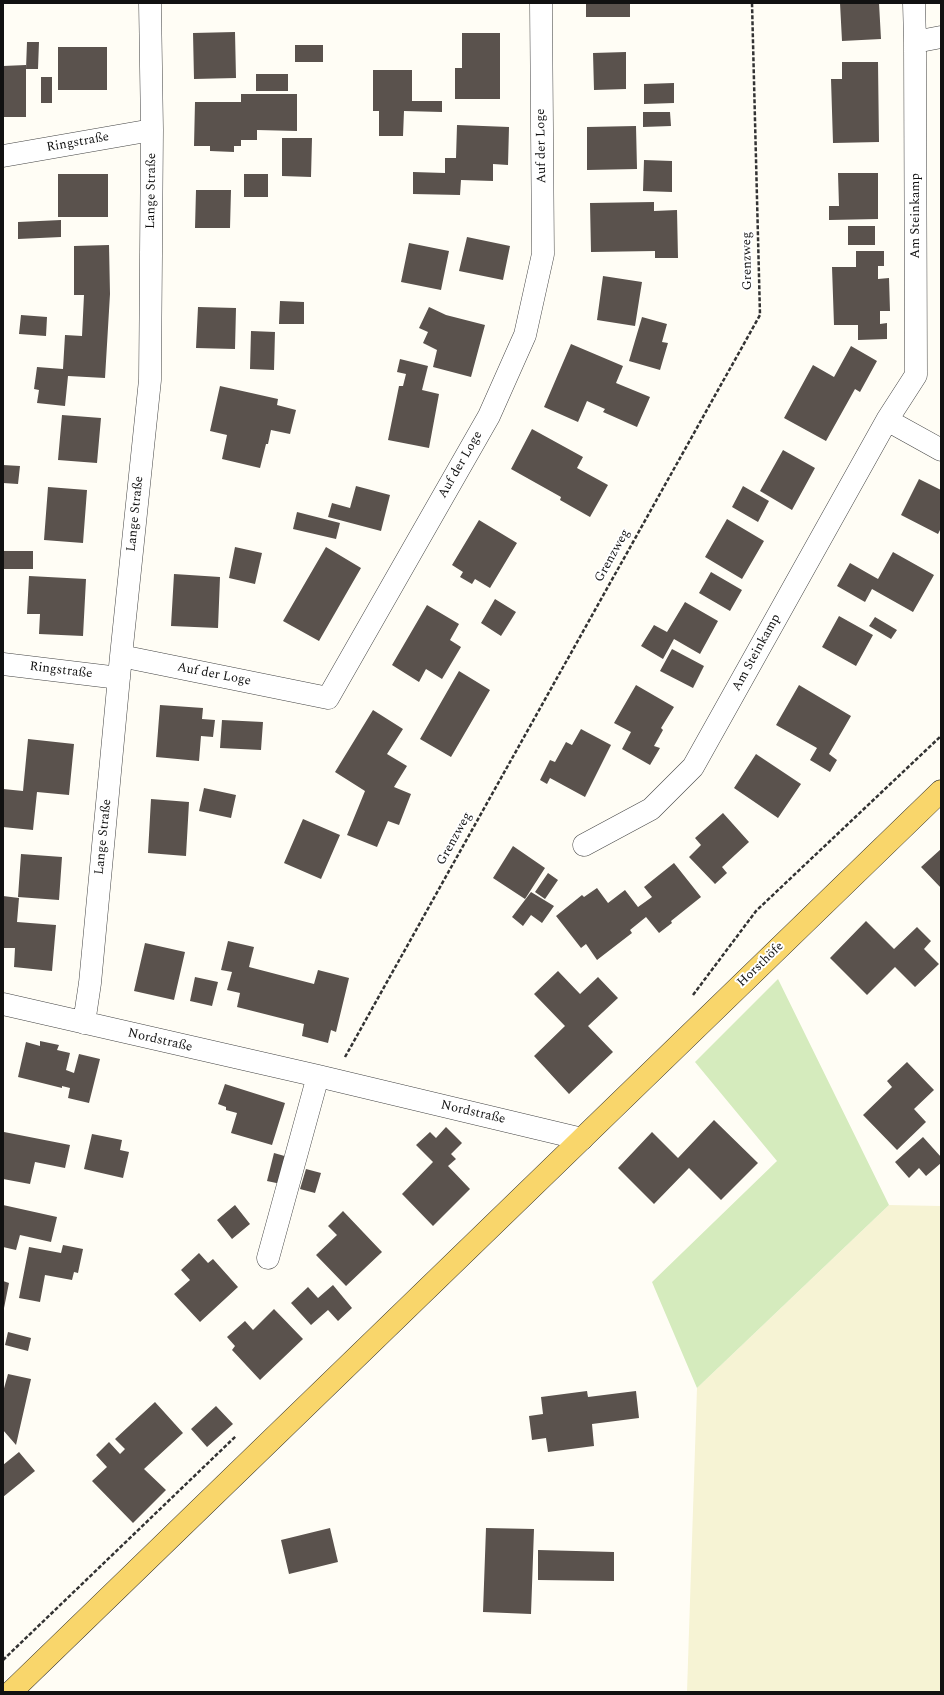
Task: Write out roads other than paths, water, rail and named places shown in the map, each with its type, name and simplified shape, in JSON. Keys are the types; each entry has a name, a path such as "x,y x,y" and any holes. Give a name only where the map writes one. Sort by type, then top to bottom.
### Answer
{"main road":[{"name":"Horsthöfe","path":"11,1692 941,791"}],"street":[{"name":"Lange Straße","path":"84,1024 90,983 121,656 150,380 152,130 150,3"},
{"name":"Auf der Loge","path":"121,656 328,698 490,416 525,335 543,254 541,3"},
{"name":"Am Steinkamp","path":"584,845 651,809 693,767 887,420 916,375 916,42 914,3"},
{"path":"916,42 941,37"},
{"name":"Ringstraße","path":"3,156 152,130"},
{"path":"887,420 941,450"},
{"name":"Ringstraße","path":"3,664 119,678"},
{"name":"Nordstraße","path":"3,1004 582,1139"},
{"path":"268,1258 325,1078"}]}
